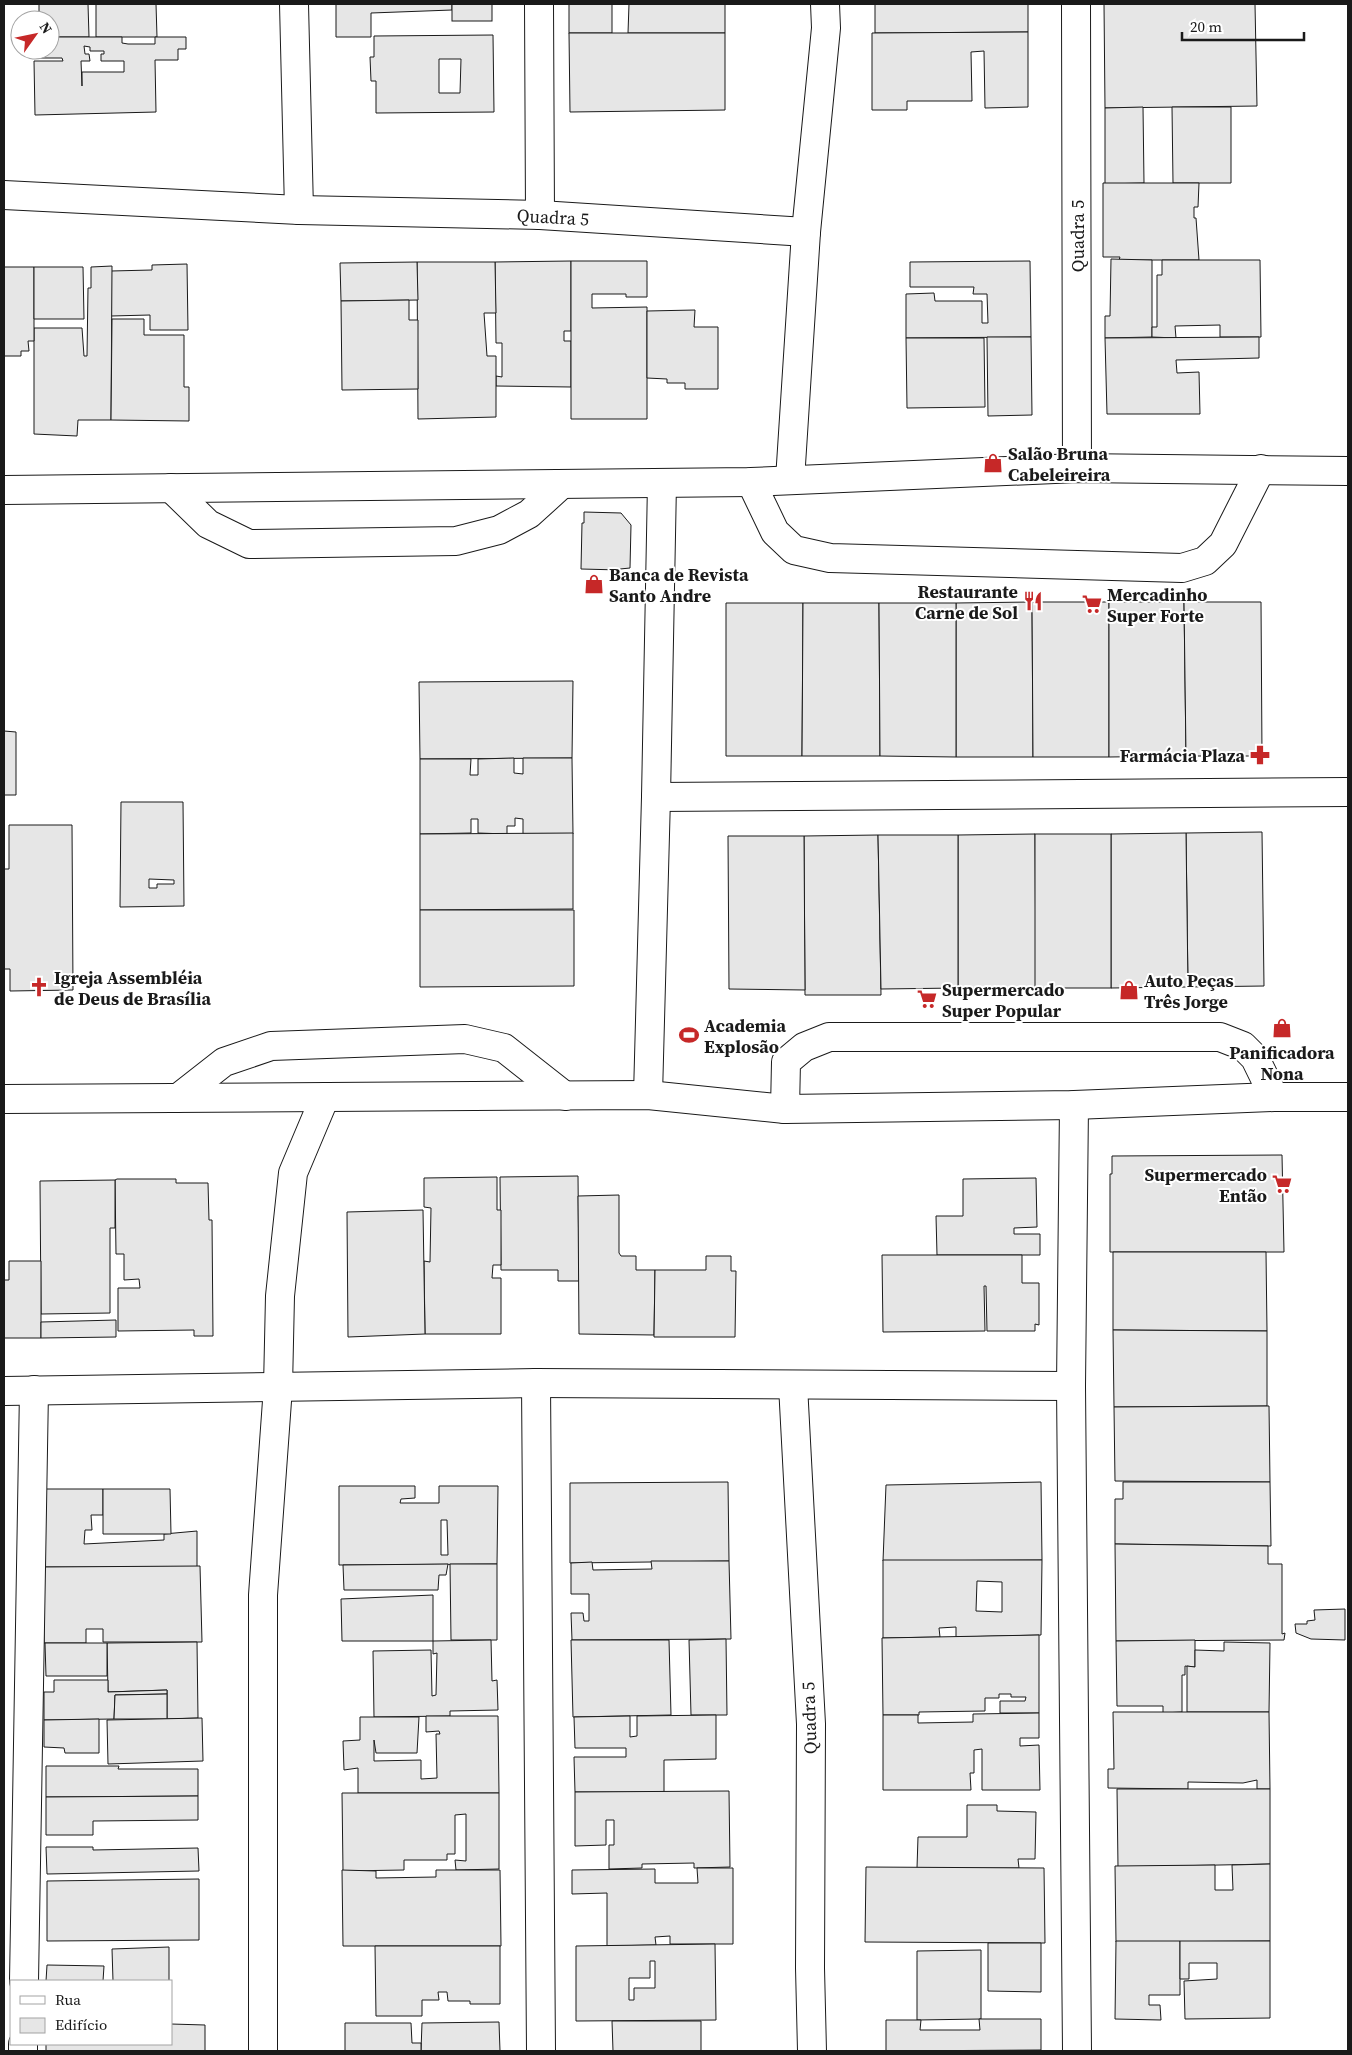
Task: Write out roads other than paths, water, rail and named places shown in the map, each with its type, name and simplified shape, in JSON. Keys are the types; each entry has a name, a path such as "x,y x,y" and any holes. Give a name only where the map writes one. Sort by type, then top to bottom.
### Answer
{"street":[{"path":"294,4 300,210"},
{"path":"539,4 540,215"},
{"path":"790,480 806,232 826,28 825,4"},
{"name":"Quadra 5","path":"1076,4 1078,468"},
{"name":"Quadra 5","path":"4,195 300,210 540,215 806,232"},
{"path":"4,490 752,482 1078,468 1348,471"},
{"path":"752,482 775,532 794,550 830,558 1182,568 1205,561 1223,544 1261,470"},
{"path":"648,1095 662,483"},
{"path":"171,488 208,524 249,544 456,541 499,530 529,514 562,484"},
{"path":"656,797 1348,792"},
{"path":"785,1109 786,1062 804,1047 829,1037 1220,1037 1243,1046 1255,1058 1274,1097"},
{"path":"178,1098 224,1062 271,1046 465,1039 504,1048 565,1096"},
{"path":"4,1099 648,1095 785,1109 1074,1105 1274,1097 1348,1097"},
{"path":"263,2051 263,1595 278,1387 280,1296 293,1173 325,1097"},
{"path":"1074,1105 1071,1386 1077,2051"},
{"path":"4,1391 536,1383 1071,1386"},
{"path":"536,1383 542,2051"},
{"name":"Quadra 5","path":"794,1385 810,1724 812,2051"},
{"path":"24,1980 34,1390"}],"place":[{"name":"Salão Bruna Cabeleireira","path":"993,463"},
{"name":"Banca de Revista Santo Andre","path":"594,584"},
{"name":"Restaurante Carne de Sol","path":"1033,601"},
{"name":"Mercadinho Super Forte","path":"1092,604"},
{"name":"Farmácia Plaza","path":"1260,755"},
{"name":"Igreja Assembléia de Deus de Brasília","path":"39,987"},
{"name":"Auto Peças Três Jorge","path":"1129,990"},
{"name":"Supermercado Super Popular","path":"927,999"},
{"name":"Panificadora Nona","path":"1282,1028"},
{"name":"Academia Explosão","path":"689,1035"},
{"name":"Supermercado Então","path":"1282,1184"}]}
